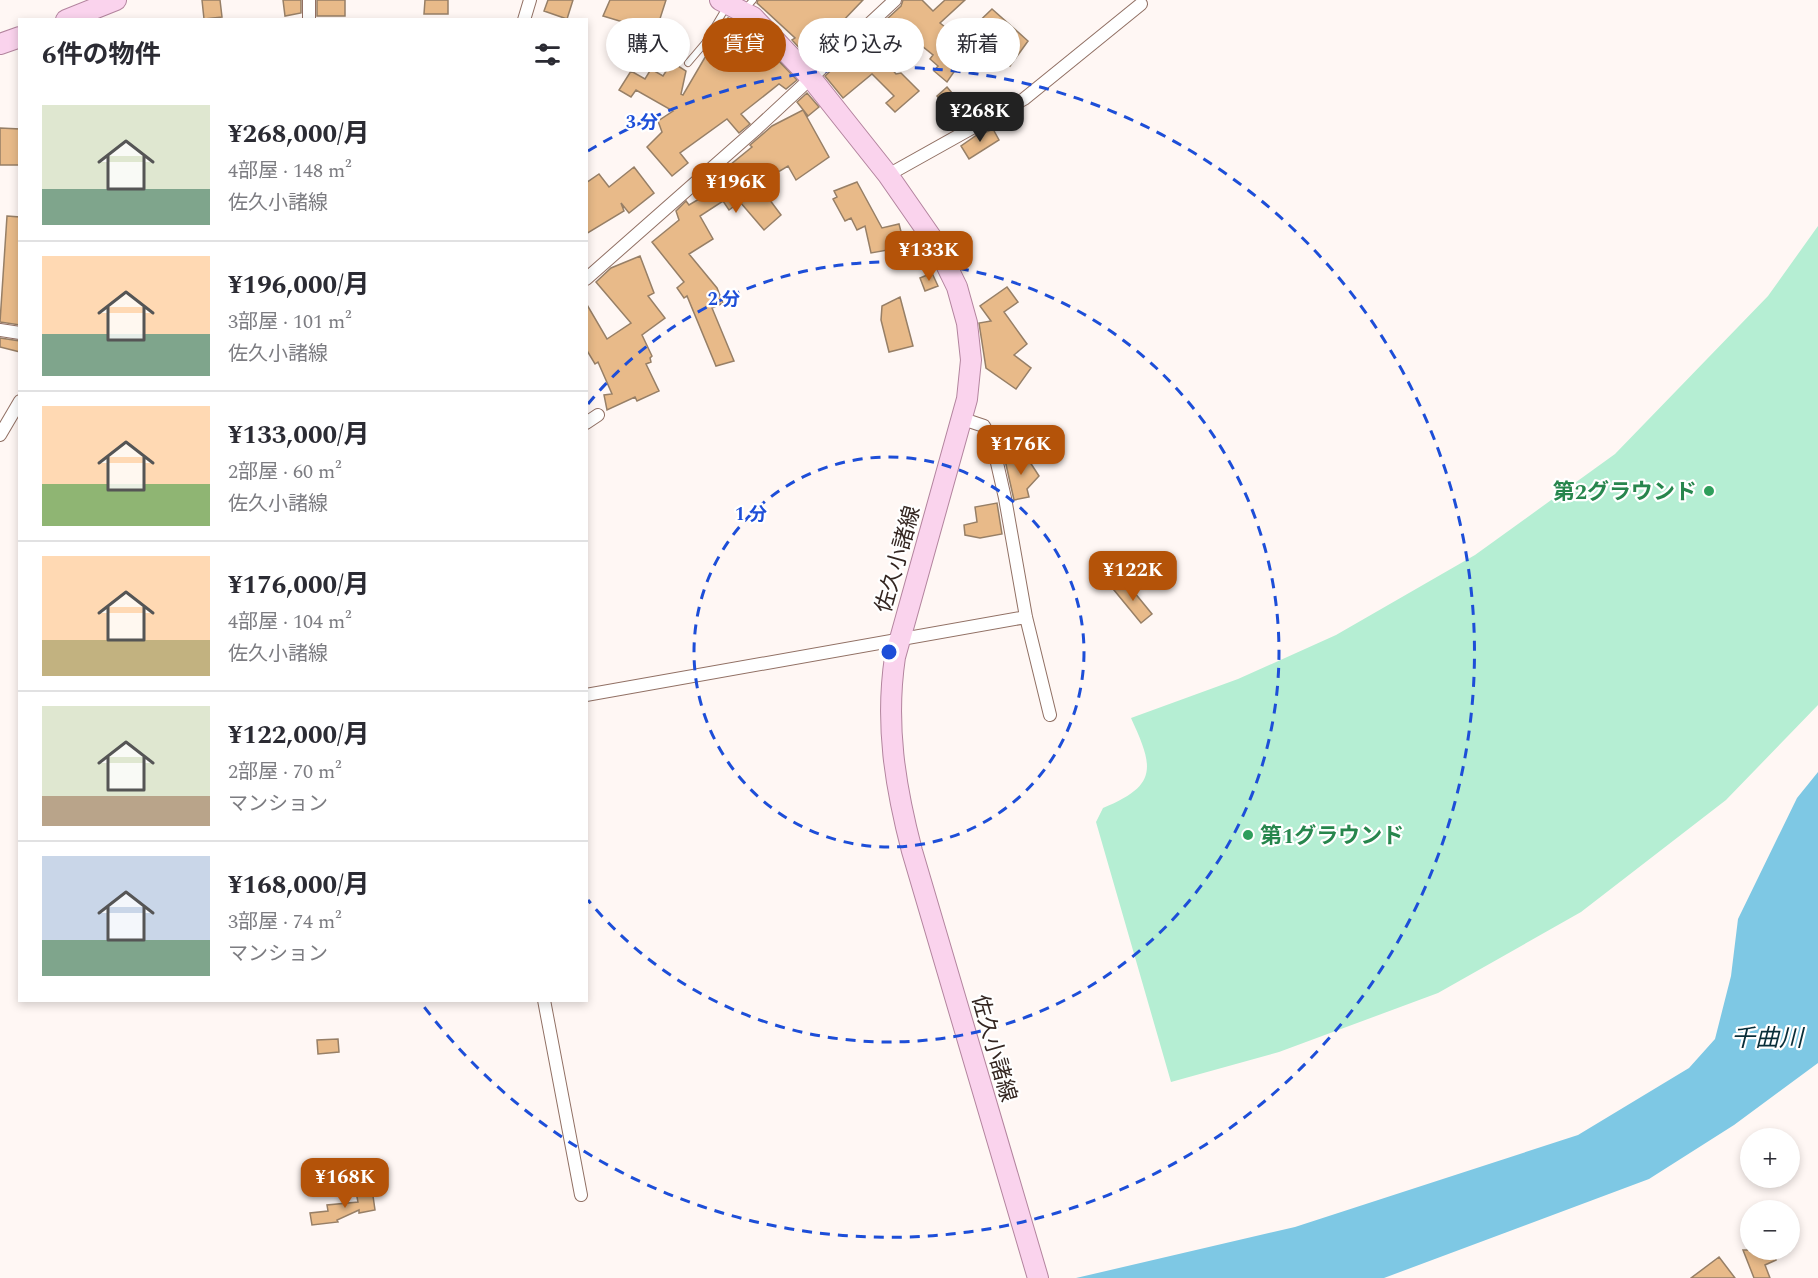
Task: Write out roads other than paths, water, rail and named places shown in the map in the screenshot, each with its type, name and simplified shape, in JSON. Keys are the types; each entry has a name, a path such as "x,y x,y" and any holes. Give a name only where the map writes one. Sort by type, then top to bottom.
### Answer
{"main road":[{"name":"佐久小諸線","path":"736,4 762,26 811,78 888,175 936,244 964,307 970,360 963,419 899,641 890,701 891,744 898,795 912,851 1038,1278"},
{"path":"73,18 108,8"},
{"path":"0,44 18,38"}],"street":[{"path":"309,0 309,18"},
{"path":"525,18 530,0"},
{"path":"588,277 895,0"},
{"path":"888,175 1024,99 1141,4"},
{"path":"0,330 18,333"},
{"path":"0,435 18,404"},
{"path":"588,422 598,416"},
{"path":"963,419 984,426 992,441 1005,498 1026,617 1050,716"},
{"path":"588,695 1026,617"},
{"path":"544,1002 581,1195"}],"lane":[{"path":"690,61 736,4"}],"water":[{"name":"千曲川","path":"1818,772 1818,1063 1734,1125 1649,1179 1384,1278 1076,1278 1295,1227 1578,1135 1689,1068 1715,1039 1731,976 1738,919 1797,798"}],"place":[{"name":"第2グラウンド","path":"1709,491"},
{"name":"第1グラウンド","path":"1248,835"}]}
